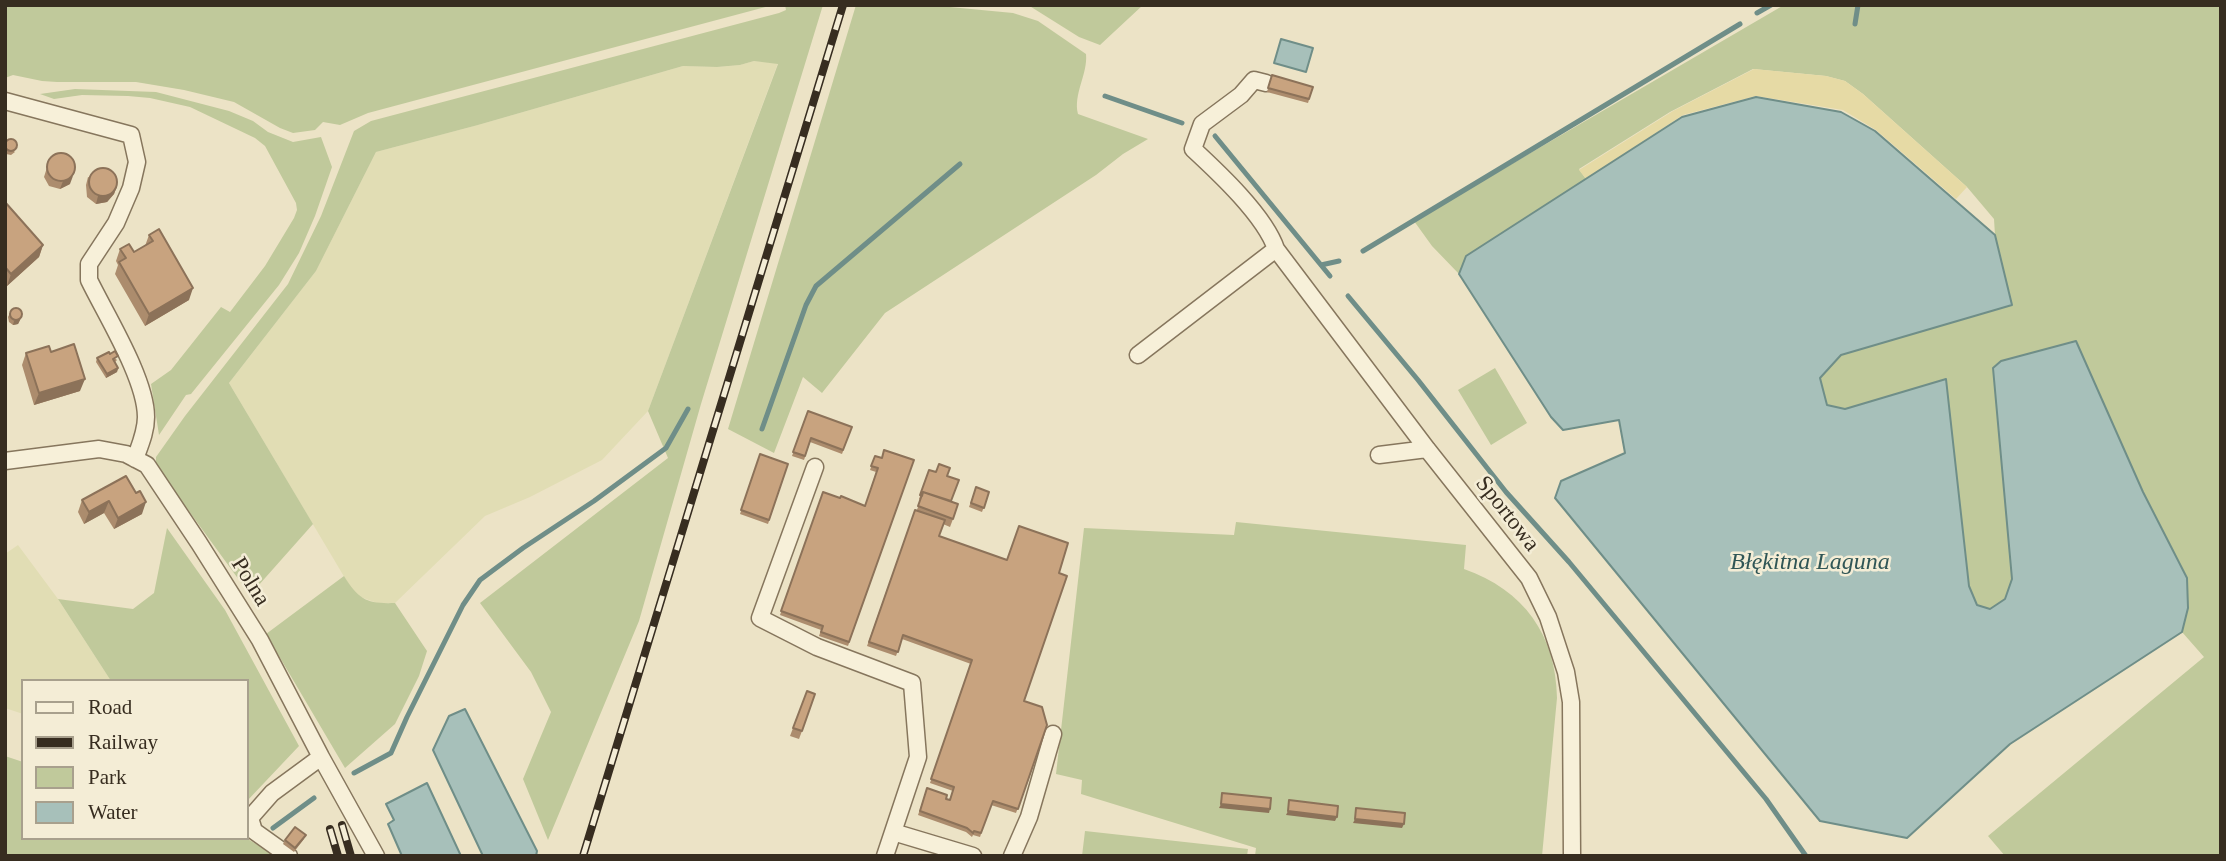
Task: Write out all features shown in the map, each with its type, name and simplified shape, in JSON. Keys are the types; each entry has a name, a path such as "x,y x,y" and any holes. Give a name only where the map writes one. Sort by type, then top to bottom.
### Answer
{"street":[{"name":"Sportowa","path":"1266,83 1254,80 1241,95 1202,124 1193,149 1228,182 1272,237 1276,249 1427,449 1529,578 1548,617 1566,672 1571,702 1572,856"},
{"path":"5,101 131,135 137,162 131,188 116,223 89,264 89,279 135,371 146,414 145,431 135,459"},
{"path":"1138,355 1276,249"},
{"name":"Polna","path":"5,461 99,449 126,454 147,465 260,640 376,856"},
{"path":"1379,455 1427,449"},
{"path":"815,467 760,618 817,647 912,682 918,757 885,856"},
{"path":"1012,856 1029,817 1053,734"},
{"path":"289,856 254,831 250,818 272,793 321,757"},
{"path":"893,832 973,856"}],"shaded area":[{"path":"754,61 778,63 648,411 602,460 530,497 485,516 395,603 377,603 355,595 229,383 316,271 376,152 683,66 717,67"},
{"path":"18,545 58,599 110,679 21,679 21,713 5,708 5,554"}],"green space":[{"path":"5,5 773,5 368,113 340,125 323,122 315,130 293,133 234,102 184,90 136,82 57,82 13,75 5,78"},
{"path":"785,5 823,5 701,404 639,621 548,840 523,779 551,712 531,672 480,603 668,458 648,411 778,64 754,61 717,67 683,66 376,152 316,271 229,383 313,524 250,595 156,466 156,457 288,284 321,216 354,131 371,121 779,13 786,10"},
{"path":"856,5 929,5 1013,13 1038,21 1086,54 1077,99 1078,114 1148,139 885,313 822,393 803,377 774,453 728,429"},
{"path":"1028,5 1143,5 1100,45 1079,37"},
{"path":"1784,5 2221,5 2221,856 2005,856 1988,836 2204,657 2182,632 2188,608 2187,577 2115,431 1993,369 2012,580 2005,599 1990,609 1977,605 1969,586 1946,379 1845,409 1827,405 1820,378 1841,355 2012,305 1995,235 1994,219 1967,187 1863,94 1845,81 1826,76 1753,69 1670,112 1579,169 1586,179 1466,256 1459,274 1432,246 1414,221"},
{"path":"75,89 156,92 229,111 293,142 321,137 332,167 299,253 279,285 191,394 186,395 159,435 151,384 171,370 221,307 230,312 265,266 294,218 296,203 265,146 255,138 190,107 150,98 82,95 54,99 40,94"},
{"path":"1495,368 1527,423 1491,445 1458,390"},
{"path":"1236,522 1466,545 1464,569 1504,589 1520,602 1543,635 1555,675 1557,698 1542,856 1255,856 1256,848 1081,794 1082,780 1056,774 1084,528 1234,535"},
{"path":"167,528 225,610 299,746 248,800 248,679 110,679 58,599 133,609 154,593"},
{"path":"344,576 365,599 377,603 395,603 427,651 419,676 395,724 345,768 266,634"},
{"path":"5,756 21,761 21,840 248,839 276,856 5,856"},
{"path":"1085,831 1248,849 1247,856 1082,856"}],"sand":[{"path":"1754,69 1826,76 1845,81 1967,187 1956,199 1876,130 1843,110 1756,96 1683,115 1586,179 1579,170 1673,111"}],"water":[{"path":"1281,39 1313,48 1306,72 1274,63"},
{"name":"Błękitna Laguna","path":"1756,97 1841,112 1875,131 1995,235 2012,305 1841,355 1820,378 1827,405 1845,409 1946,379 1969,586 1977,605 1990,609 2005,599 2012,579 1993,368 2001,361 2076,341 2143,492 2187,578 2188,608 2182,632 2010,744 1907,838 1820,821 1555,498 1561,481 1625,453 1619,420 1563,430 1551,417 1459,274 1466,256 1682,117"},
{"path":"465,709 537,851 536,856 483,856 433,750 449,716"},
{"path":"427,783 461,856 402,856 388,824 394,820 386,804"}],"building":[{"path":"1272,75 1313,87 1309,99 1268,88"},
{"path":"11,139 17,145 11,151 5,145"},
{"path":"61,153 71,157 75,167 71,177 61,181 51,177 47,167 51,157"},
{"path":"103,168 113,172 117,182 113,192 103,196 93,192 89,182 93,172"},
{"path":"5,202 43,245 11,274 5,267"},
{"path":"159,229 193,288 149,314 119,262 126,258 120,249 129,244 134,252 153,241 149,235"},
{"path":"16,308 22,314 16,320 10,314"},
{"path":"74,344 85,379 39,393 26,353 49,346 51,352"},
{"path":"115,351 118,356 113,359 118,368 107,374 97,358"},
{"path":"808,411 852,427 843,450 811,438 805,456 793,452"},
{"path":"884,450 914,460 849,642 821,632 823,626 781,611 823,492 865,506 878,468 871,466 875,456 882,458"},
{"path":"760,454 788,464 769,520 741,510"},
{"path":"939,464 950,468 947,476 959,480 951,501 923,492 922,496 920,495 929,470 936,472"},
{"path":"126,476 136,493 140,491 146,502 118,518 109,501 89,512 82,500"},
{"path":"976,487 989,492 984,508 971,503"},
{"path":"923,492 958,504 953,519 918,506"},
{"path":"915,510 945,520 939,536 1007,560 1019,526 1068,543 1059,573 1067,576 1024,701 1042,707 1047,725 1018,809 993,801 981,833 973,833 967,828 920,811 927,788 947,795 946,799 950,800 954,787 931,779 972,660 903,635 898,652 869,642"},
{"path":"807,691 815,694 802,731 793,728"},
{"path":"1222,793 1271,798 1270,809 1221,804"},
{"path":"1289,800 1338,806 1337,817 1288,811"},
{"path":"1356,808 1405,813 1404,824 1355,819"},
{"path":"295,827 306,835 295,848 285,840"}],"waterway":[{"path":"1757,13 1771,5"},
{"path":"1855,24 1858,5"},
{"path":"1363,251 1740,24"},
{"path":"1105,96 1182,123"},
{"path":"1215,136 1330,276"},
{"path":"762,429 806,305 816,286 960,164"},
{"path":"1321,265 1339,261"},
{"path":"1348,296 1506,492 1569,562 1766,799 1806,856"},
{"path":"354,773 391,753 463,605 480,580 666,448 688,409"},
{"path":"273,828 314,798"}],"railway":[{"path":"583,856 843,5"},
{"path":"342,825 351,856"},
{"path":"330,829 338,856"}]}
